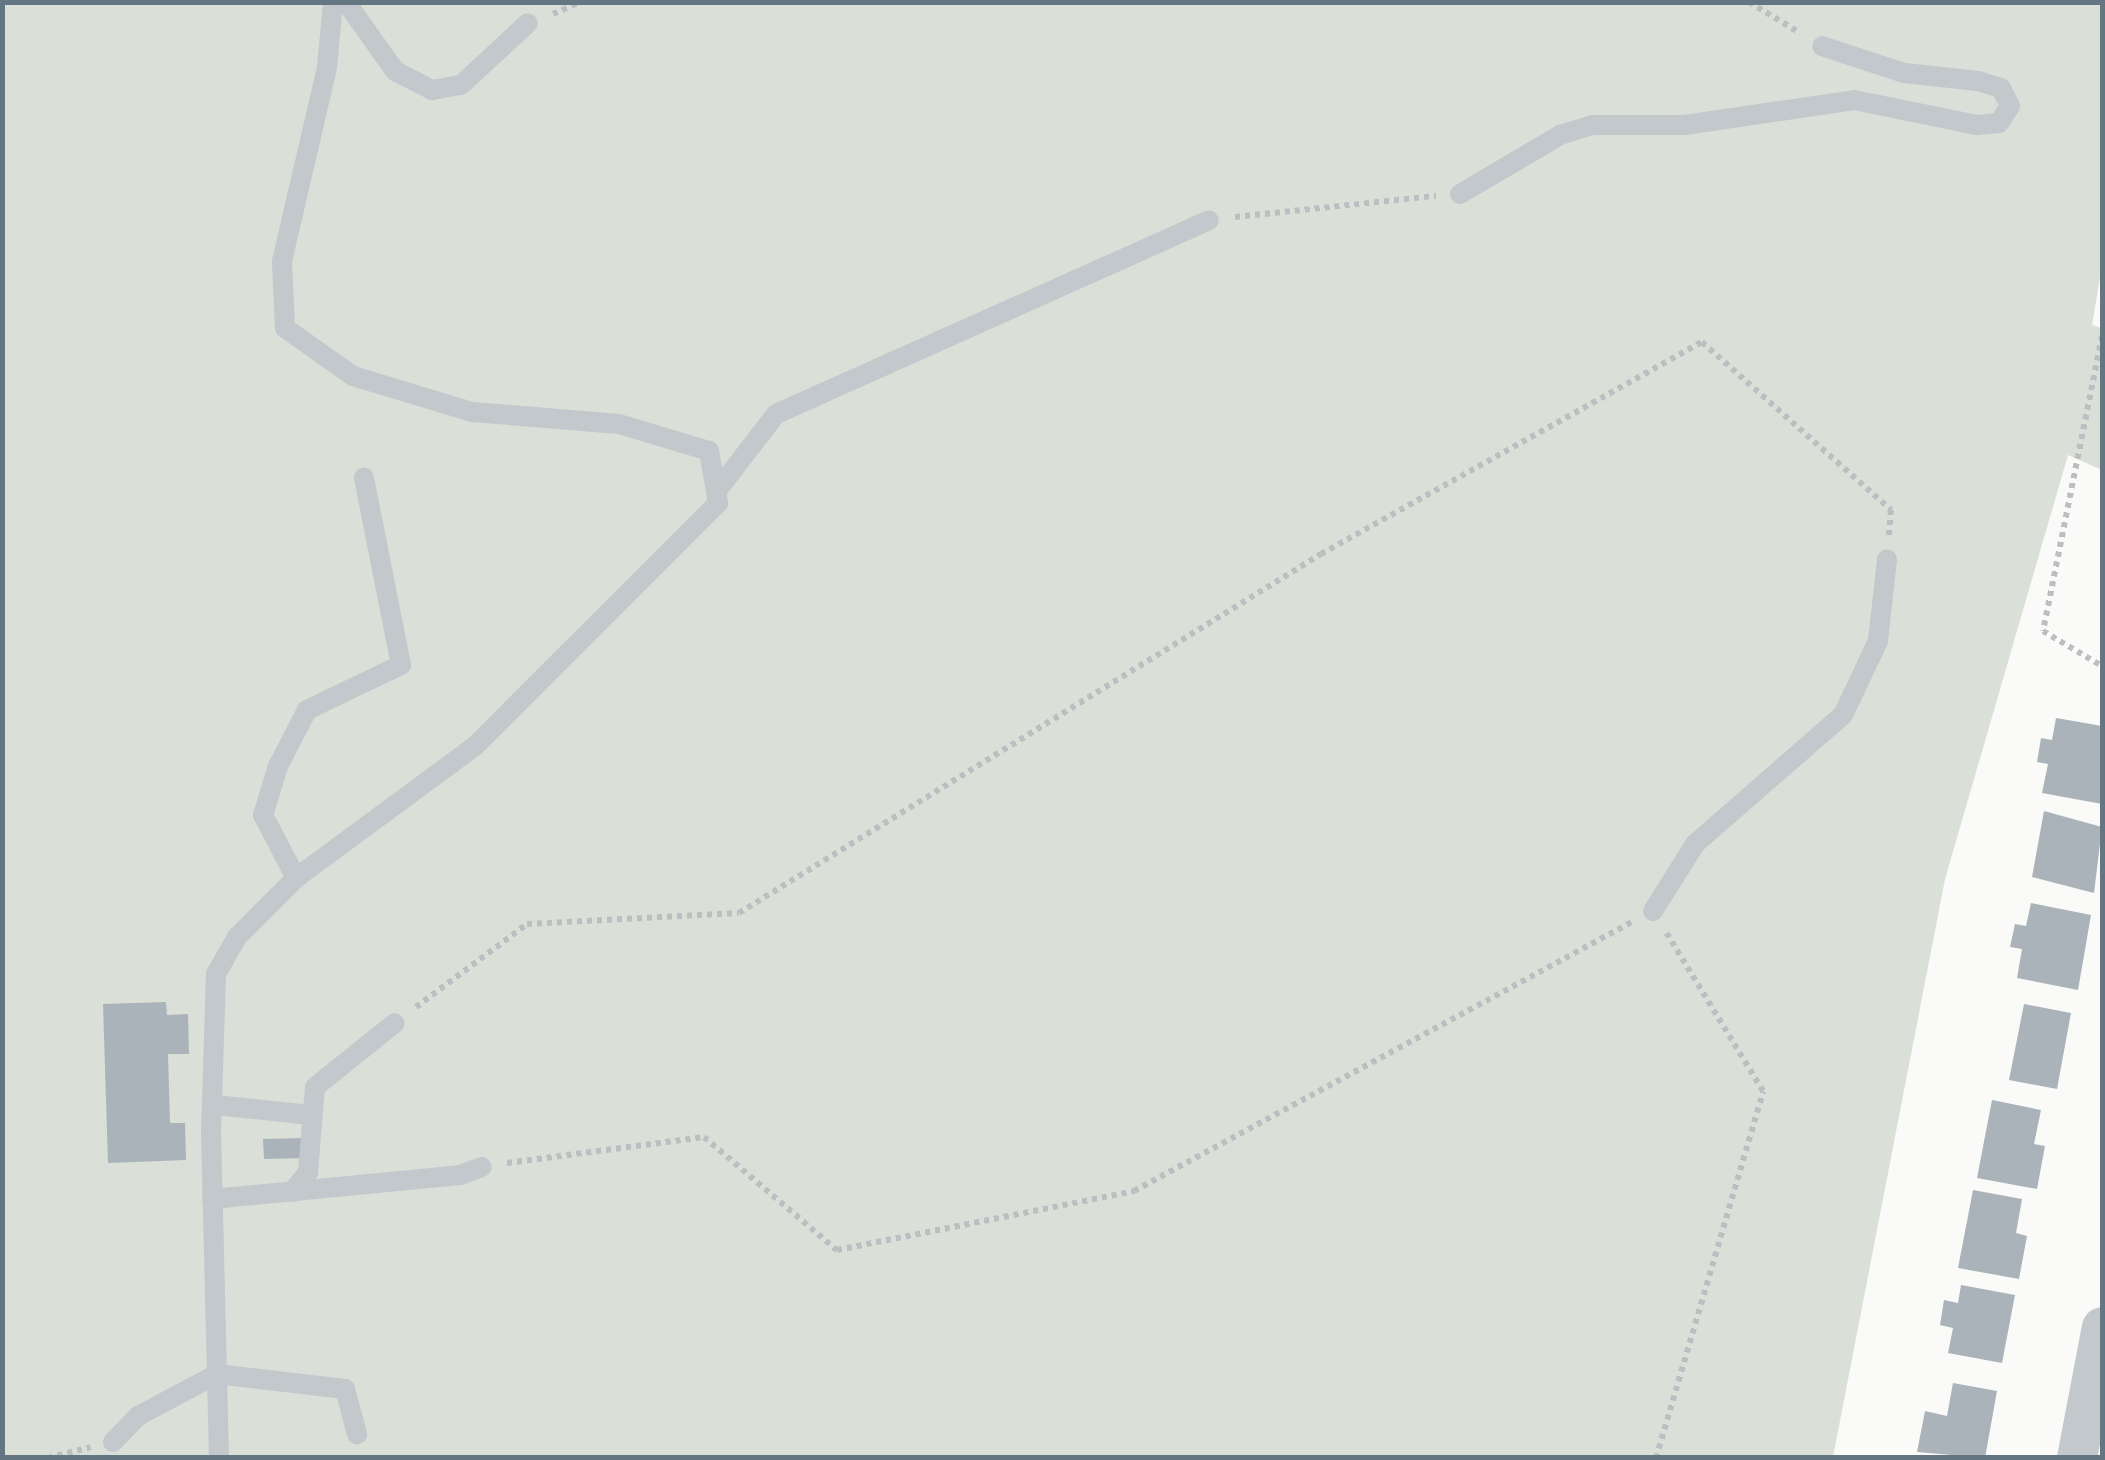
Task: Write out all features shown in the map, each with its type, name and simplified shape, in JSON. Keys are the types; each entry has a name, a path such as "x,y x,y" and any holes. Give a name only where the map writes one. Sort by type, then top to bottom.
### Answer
{"street":[{"path":"2076,1458 2102,1327"}],"lane":[{"path":"219,1458 212,1199 216,974 237,937 296,878 474,746 718,503 710,451 619,424 472,412 353,376 285,328 282,261 327,67 333,2"},
{"path":"346,2 395,70 432,90 461,85 528,24"},
{"path":"1460,194 1560,135 1592,125 1686,125 1854,100 1976,126 1999,122 2010,106 2000,88 1978,81 1904,72 1822,46"},
{"path":"716,492 776,414 1208,220"},
{"path":"296,878 263,815 278,766 307,710 401,665 364,478"},
{"path":"1653,911 1696,844 1843,715 1878,640 1887,559"},
{"path":"292,1192 308,1172 315,1087 395,1023"},
{"path":"216,1105 311,1115"},
{"path":"212,1199 460,1175 482,1167"},
{"path":"112,1442 138,1416 217,1374 345,1388 357,1434"}],"path":[{"path":"1750,2 1822,46"},
{"path":"1208,220 1460,194"},
{"path":"2102,336 2043,631 2102,666"},
{"path":"395,1023 527,924 740,913 1321,554 1702,342 1890,510 1887,559"},
{"path":"482,1167 704,1137 837,1250 1134,1191 1653,911 1763,1090 1656,1458"},
{"path":"48,1458 112,1442"}],"shaded area":[{"path":"3,3 2102,3 2102,266 2092,325 2102,328 2102,470 2068,455 1945,879 1833,1457 3,1457"}],"building":[{"path":"2056,718 2102,726 2102,804 2042,793 2048,764 2037,762 2041,738 2052,740"},
{"path":"2044,811 2102,827 2094,893 2032,877"},
{"path":"2031,903 2091,915 2078,990 2017,978 2022,949 2010,947 2015,924 2026,926"},
{"path":"166,1002 167,1015 188,1014 189,1054 168,1054 170,1123 185,1123 186,1160 108,1163 103,1004"},
{"path":"2024,1004 2071,1013 2057,1089 2009,1080"},
{"path":"1992,1100 2041,1110 2034,1144 2045,1146 2037,1189 1977,1178"},
{"path":"306,1138 307,1158 264,1159 263,1139"},
{"path":"1973,1190 2022,1199 2016,1233 2027,1236 2019,1279 1958,1268"},
{"path":"1961,1285 2015,1295 2002,1363 1948,1353 1953,1328 1940,1325 1944,1300 1958,1303"},
{"path":"1953,1383 1997,1391 1985,1458 1917,1452 1925,1411 1947,1416"}]}
